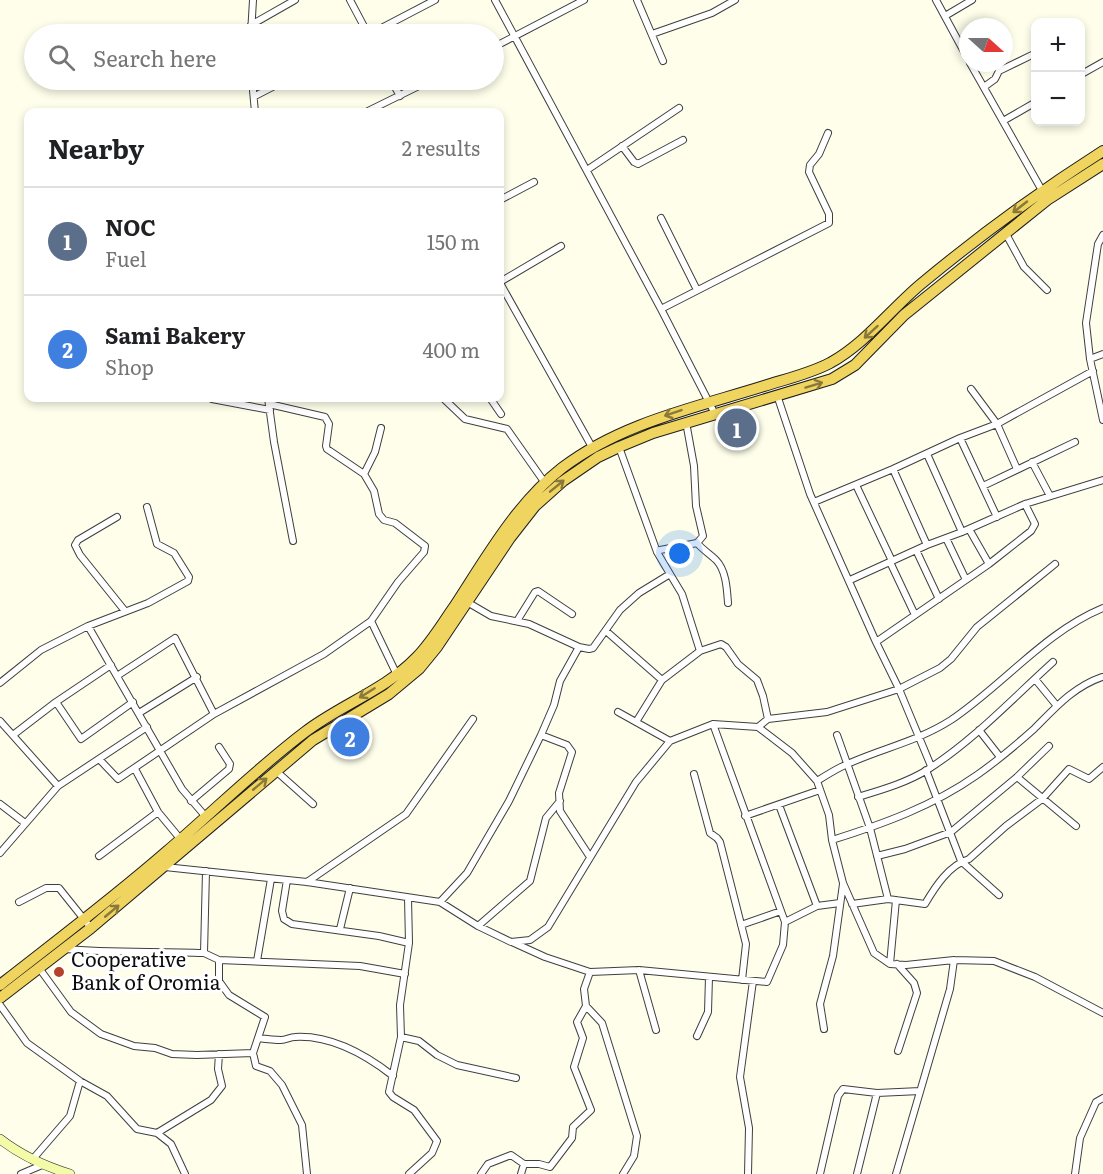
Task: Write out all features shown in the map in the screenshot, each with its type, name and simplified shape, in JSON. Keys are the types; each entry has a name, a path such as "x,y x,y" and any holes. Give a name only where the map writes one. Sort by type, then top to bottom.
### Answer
{"highway":[{"path":"0,998 65,949 88,924 184,843 313,740 389,694 419,669 437,647 467,602 530,498 545,483 592,447 624,431 806,374 829,363 852,349 902,300 939,270 1103,151"},
{"path":"0,985 165,867 206,817 306,731 397,675 417,657 435,635 506,536 548,493 580,469 619,447 686,422 832,379 855,365 904,315 1006,234 1044,195 1103,164"}],"main road":[{"path":"0,1139 15,1151 32,1160 70,1174"}],"street":[{"path":"251,24 253,0"},
{"path":"253,24 295,0"},
{"path":"350,0 363,24"},
{"path":"388,24 435,0"},
{"path":"495,0 662,309 715,414"},
{"path":"504,42 584,0"},
{"path":"637,0 663,61"},
{"path":"652,34 712,13 735,0"},
{"path":"936,0 959,42"},
{"path":"945,16 972,0"},
{"path":"984,87 995,79 999,71 1031,55"},
{"path":"1085,72 1103,62"},
{"path":"975,72 1044,195"},
{"path":"254,90 255,108"},
{"path":"255,96 267,90"},
{"path":"397,90 400,96"},
{"path":"374,108 412,90"},
{"path":"1003,121 1031,104"},
{"path":"587,170 679,108"},
{"path":"662,309 829,223 829,214 809,172 810,165 819,154 828,133"},
{"path":"622,146 638,164 683,140"},
{"path":"504,198 534,182"},
{"path":"661,218 697,290"},
{"path":"1006,234 1024,267 1047,290"},
{"path":"1103,235 1098,244 1100,256 1086,323 1090,359 1103,420"},
{"path":"504,280 561,246"},
{"path":"939,270 946,280"},
{"path":"504,289 592,447"},
{"path":"1090,359 1103,354"},
{"path":"814,502 997,424 1093,371"},
{"path":"971,389 997,424 1017,469"},
{"path":"777,394 814,502 919,738 961,861 999,895"},
{"path":"99,759 118,779 214,714 324,654 371,621 398,582 424,552 426,546 379,514 374,491 364,474 327,449 329,424 325,417 269,404 246,402"},
{"path":"447,402 465,419 507,429 545,483"},
{"path":"493,402 501,414"},
{"path":"269,404 292,541"},
{"path":"657,552 697,543 703,536 696,506 694,465 686,422"},
{"path":"364,474 375,452 381,428"},
{"path":"960,438 997,516"},
{"path":"983,486 1074,442"},
{"path":"619,447 657,552 682,594 700,651"},
{"path":"927,454 962,532"},
{"path":"1032,462 1050,496"},
{"path":"893,469 927,545"},
{"path":"850,580 1025,504 1103,480"},
{"path":"856,485 915,615"},
{"path":"876,642 989,564 1035,528 1025,504"},
{"path":"0,683 41,650 88,626 148,603 188,581 189,577 174,553 157,544 147,507"},
{"path":"117,517 78,540 75,546 125,611"},
{"path":"969,529 989,564"},
{"path":"946,538 966,580"},
{"path":"697,543 716,559 722,570 727,586 728,603"},
{"path":"916,550 939,599"},
{"path":"758,727 768,719 827,712 899,689 940,668 951,659 977,627 1055,564"},
{"path":"467,602 491,616 540,628 579,647 593,648 620,610 639,593 670,574"},
{"path":"517,621 535,592 538,591 572,614"},
{"path":"817,781 848,765 919,738 952,719 1056,636 1089,614 1103,608"},
{"path":"371,621 397,675"},
{"path":"88,626 182,789 206,817"},
{"path":"606,631 662,680"},
{"path":"117,676 175,638 214,714"},
{"path":"636,722 662,680 700,651 721,644 726,647 738,664 753,674 757,680 768,719"},
{"path":"440,902 466,873 509,801 554,705 560,681 579,647"},
{"path":"858,797 895,785 951,754 1053,663"},
{"path":"13,735 56,702 111,665"},
{"path":"139,713 197,677"},
{"path":"832,840 870,828 939,799 1000,757 1069,694 1089,681 1102,677"},
{"path":"1035,679 1057,706"},
{"path":"56,702 81,739 133,702"},
{"path":"618,712 670,741"},
{"path":"307,882 406,814 473,719"},
{"path":"0,721 58,786"},
{"path":"165,867 307,882 440,902 478,926 511,942 545,957 590,972 639,970 767,982 770,980 783,945 785,922 713,724"},
{"path":"511,942 530,940 548,927 636,782 670,741 713,724 758,727 792,753 817,781 829,815 832,840 843,883 874,953 893,964 915,983 917,993 898,1051"},
{"path":"0,853 58,786 147,727"},
{"path":"979,730 1000,757"},
{"path":"541,735 567,745 572,752 559,793 560,811 590,857"},
{"path":"837,735 892,899 893,964"},
{"path":"877,856 905,849 951,832 1017,777 1049,746"},
{"path":"190,801 230,769 230,764 219,747"},
{"path":"852,904 892,899 925,904 938,883 961,861 969,859 1006,826 1042,799 1070,769 1089,778 1103,767"},
{"path":"135,769 158,812 184,843"},
{"path":"276,770 313,804"},
{"path":"694,774 710,833 720,842 746,944 742,980"},
{"path":"1017,777 1076,826"},
{"path":"745,816 820,790"},
{"path":"478,926 530,881 546,818 560,801"},
{"path":"0,804 25,823"},
{"path":"779,805 817,906"},
{"path":"99,856 158,812"},
{"path":"204,952 206,871"},
{"path":"257,961 271,879"},
{"path":"287,880 282,911 284,919 292,924 340,930 408,943"},
{"path":"824,1029 820,1004 833,956 843,883"},
{"path":"19,902 46,888 59,888 88,924"},
{"path":"340,930 350,888"},
{"path":"408,898 408,943 400,1005 401,1037 389,1092 414,1110 437,1141 432,1153 409,1174"},
{"path":"785,922 817,906 840,903"},
{"path":"741,925 781,911"},
{"path":"65,949 97,952 119,950 204,952 219,960 360,966 405,974"},
{"path":"219,960 219,981 229,995 265,1017 253,1053 256,1065 270,1071 282,1085 302,1125 307,1174"},
{"path":"893,964 954,960 994,962 1035,976 1103,1013"},
{"path":"896,1174 950,989 954,960"},
{"path":"39,968 71,1012 101,1034 134,1046 155,1048 172,1054 253,1053"},
{"path":"639,970 656,1030"},
{"path":"481,1174 488,1164 511,1155 524,1164 550,1167 572,1138 573,1128 591,1110 574,1067 583,1038 578,1022 586,1006 584,989 590,972"},
{"path":"698,1036 708,1012 709,977"},
{"path":"748,1174 749,1128 740,1077 753,981"},
{"path":"0,1005 27,1043 80,1081 107,1096 137,1129 157,1133 171,1144 185,1174"},
{"path":"586,1006 602,1023 637,1136 634,1156 623,1174"},
{"path":"258,1038 283,1040 294,1037 321,1040 356,1051 393,1076"},
{"path":"401,1037 419,1041 457,1065 516,1078"},
{"path":"157,1133 211,1100 217,1093 222,1086 218,1069 219,1054"},
{"path":"32,1160 70,1116 80,1081"},
{"path":"820,1174 840,1092 843,1089 877,1093 920,1091"},
{"path":"857,1174 877,1093"},
{"path":"1075,1174 1080,1138 1096,1101 1103,1098"},
{"path":"520,1174 524,1164"},
{"path":"21,1174 42,1165"}],"place":[{"name":"NOC","path":"737,428"},
{"name":"Sami Bakery","path":"350,737"},
{"name":"Cooperative Bank of Oromia","path":"59,972"}]}
